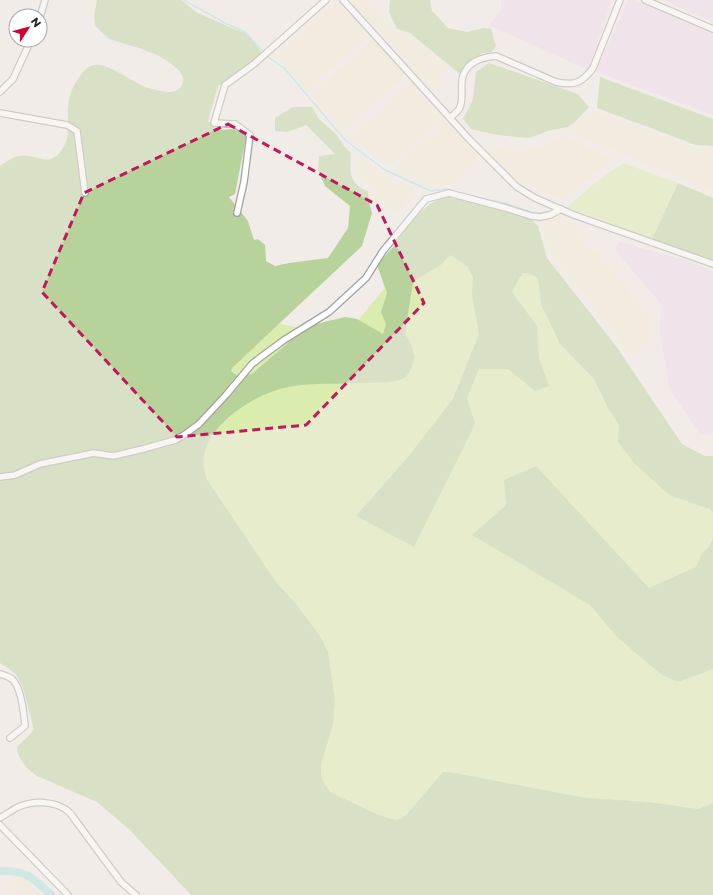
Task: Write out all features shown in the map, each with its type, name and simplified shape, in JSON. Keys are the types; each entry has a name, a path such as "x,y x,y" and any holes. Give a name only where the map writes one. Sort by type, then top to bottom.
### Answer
{"street":[{"path":"237,213 244,182 250,135 235,124 214,123 225,85 266,54 326,0"},
{"path":"343,0 450,118 510,181 534,198 713,264"},
{"path":"450,118 460,109 463,76 472,63 486,57 496,56 556,82 573,84 581,81 593,68 620,0"},
{"path":"645,0 713,29"},
{"path":"0,92 13,79 27,48"},
{"path":"0,112 67,125 77,131 85,193"},
{"path":"0,477 15,475 40,464 94,453 113,456 175,440 184,435 199,424 260,356 329,312 366,278 384,251 426,199 449,193 531,216 540,217 550,215 561,209"},
{"path":"0,674 13,680 18,688 25,717 25,726 10,738"},
{"path":"0,818 18,807 35,803 55,804 65,807 121,882 136,895"},
{"path":"0,825 68,895"},
{"path":"125,895 130,890"}],"highlighted area":[{"path":"228,124 377,205 424,303 306,425 177,437 42,292 84,193"}],"shaded area":[{"path":"348,0 367,0 396,33 403,33 423,45 450,68 440,77 434,93"},
{"path":"501,0 612,0 588,70 489,25 501,10"},
{"path":"628,0 634,0 713,34 713,115 596,72"},
{"path":"663,0 713,0 713,22"},
{"path":"337,2 369,35 308,91 276,56"},
{"path":"372,39 405,75 343,131 310,95"},
{"path":"411,82 443,118 390,167 350,137"},
{"path":"593,110 695,147 713,149 713,192 569,131"},
{"path":"446,122 480,158 451,184 432,187 394,170"},
{"path":"565,136 613,160 562,200 516,181 491,154 497,148 520,152 536,149"},
{"path":"357,154 384,174 414,187 400,215 372,201 375,191 355,172"},
{"path":"558,213 569,217 585,244 599,253 647,313 648,342 631,357 552,254 541,225"},
{"path":"619,242 686,260 713,271 713,435 700,434 670,390 660,334 661,304 615,250"},
{"path":"22,876 42,895 19,895 10,884"}],"green space":[{"path":"97,0 181,0 196,12 248,34 264,56 256,66 218,86 208,121 218,130 234,129 246,137 235,194 229,197 248,221 254,240 258,239 265,245 266,261 275,266 328,258 348,228 350,206 325,186 318,170 319,156 335,154 306,125 288,132 275,131 275,118 293,107 312,107 319,119 336,134 351,153 350,165 352,176 361,188 368,191 372,213 362,246 232,368 231,371 233,373 241,376 252,374 296,336 311,326 324,322 345,317 357,319 383,334 386,324 381,312 387,293 377,265 394,246 416,216 430,204 441,198 473,200 527,215 538,226 547,258 616,346 682,444 705,456 713,456 713,513 710,509 669,495 634,463 618,442 619,425 609,410 594,379 560,344 541,304 538,278 527,273 523,273 512,292 537,326 539,358 549,386 535,391 508,369 479,369 467,398 475,424 414,547 356,516 407,458 453,399 479,334 472,295 473,277 467,266 450,255 442,264 413,282 405,333 411,344 415,357 411,369 404,378 390,382 317,384 289,387 266,394 234,413 217,429 206,447 204,453 205,473 207,480 276,582 296,604 320,636 328,652 335,700 333,725 321,764 321,775 325,785 330,792 374,813 395,820 401,819 407,814 443,772 586,798 648,802 698,809 713,803 713,895 191,895 130,830 97,802 37,776 30,771 21,760 17,747 34,730 23,688 16,674 0,663 0,166 19,156 26,155 48,160 59,154 67,137 68,107 72,90 81,74 92,66 98,65 110,68 136,83 161,91 170,92 177,90 181,87 183,81 181,73 163,58 110,39 104,34 95,25 94,17"},
{"path":"390,0 430,0 432,11 448,28 467,32 484,28 491,29 496,46 492,52 482,53 461,75 410,33 397,29 389,12"},
{"path":"489,63 578,94 589,107 575,122 568,127 551,130 529,138 497,135 471,129 463,119 473,99 476,72"},
{"path":"600,77 713,119 713,146 696,145 597,108"},
{"path":"623,163 678,183 652,239 568,208 569,205 596,182"},
{"path":"678,183 713,198 713,261 652,239"},
{"path":"448,213 532,256 713,506 713,895 330,895 130,479 260,320 344,337"},
{"path":"536,466 649,588 696,567 702,553 708,548 713,539 713,669 678,682 662,675 616,636 590,605 472,535 506,505 504,480"}],"waterway":[{"path":"184,0 225,23 245,32 267,56 284,68 346,141 385,170 431,191 447,189 451,191"},
{"path":"267,56 296,31"},
{"path":"472,196 505,203 537,214 547,212"},
{"path":"0,871 17,872 29,876 51,895"}]}
